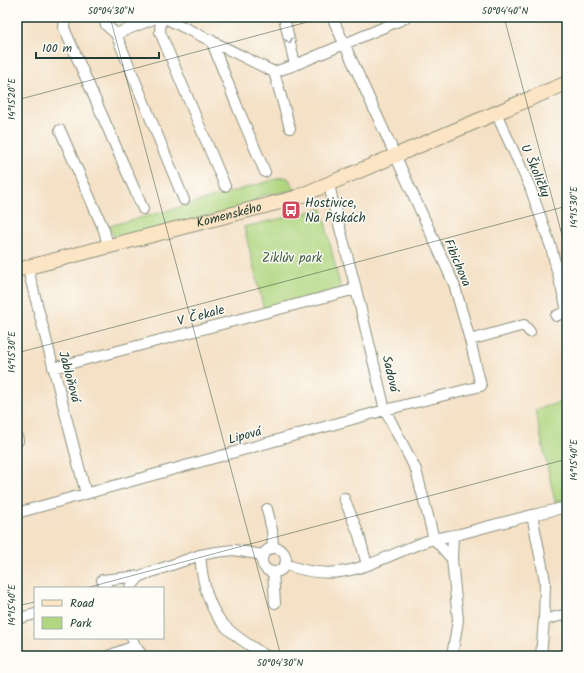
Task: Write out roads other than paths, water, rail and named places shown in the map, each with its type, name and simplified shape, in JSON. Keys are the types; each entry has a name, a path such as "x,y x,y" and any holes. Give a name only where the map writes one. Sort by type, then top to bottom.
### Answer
{"street":[{"path":"65,17 64,28 143,209"},
{"path":"103,17 106,25 116,34 184,200"},
{"path":"116,34 158,17"},
{"path":"225,186 160,32 162,17 274,72 295,65 408,17"},
{"path":"284,17 295,65"},
{"name":"Fibichova","path":"332,17 454,284 481,386"},
{"path":"211,40 265,172"},
{"path":"274,72 290,128"},
{"name":"Komenského","path":"23,269 295,198 567,83"},
{"name":"U Školičky","path":"496,113 530,187 551,247 567,310 556,316"},
{"path":"60,130 104,230 108,246"},
{"name":"Sadová","path":"329,184 385,410 416,470 434,539 452,559"},
{"name":"Jabloňová","path":"23,269 30,277 86,494"},
{"name":"V Čekale","path":"53,368 356,289"},
{"path":"470,340 524,325 530,332"},
{"name":"Lipová","path":"17,513 385,410 481,386"},
{"path":"344,498 359,535 367,565"},
{"path":"285,564 300,570 331,573 347,571 367,565 434,539 453,536 567,507"},
{"path":"267,509 272,530 273,548"},
{"path":"532,515 545,575 546,591 541,656"},
{"path":"452,656 458,620 452,559 453,536"},
{"path":"273,548 283,553 285,556 285,564 280,570 273,572 266,569 262,562 263,555 267,550 273,548"},
{"path":"106,587 102,580 140,576 200,555 234,550 263,555"},
{"path":"200,555 202,578 212,606 219,618 223,624 244,641 266,656"},
{"path":"273,572 275,603"},
{"path":"131,587 140,576"},
{"path":"17,619 34,614"},
{"path":"544,620 567,614"},
{"path":"108,656 134,642 143,656"}],"place":[{"name":"Hostivice, Na Pískách","path":"291,210"}],"park label":[{"name":"Ziklův park","path":"292,258"}]}
